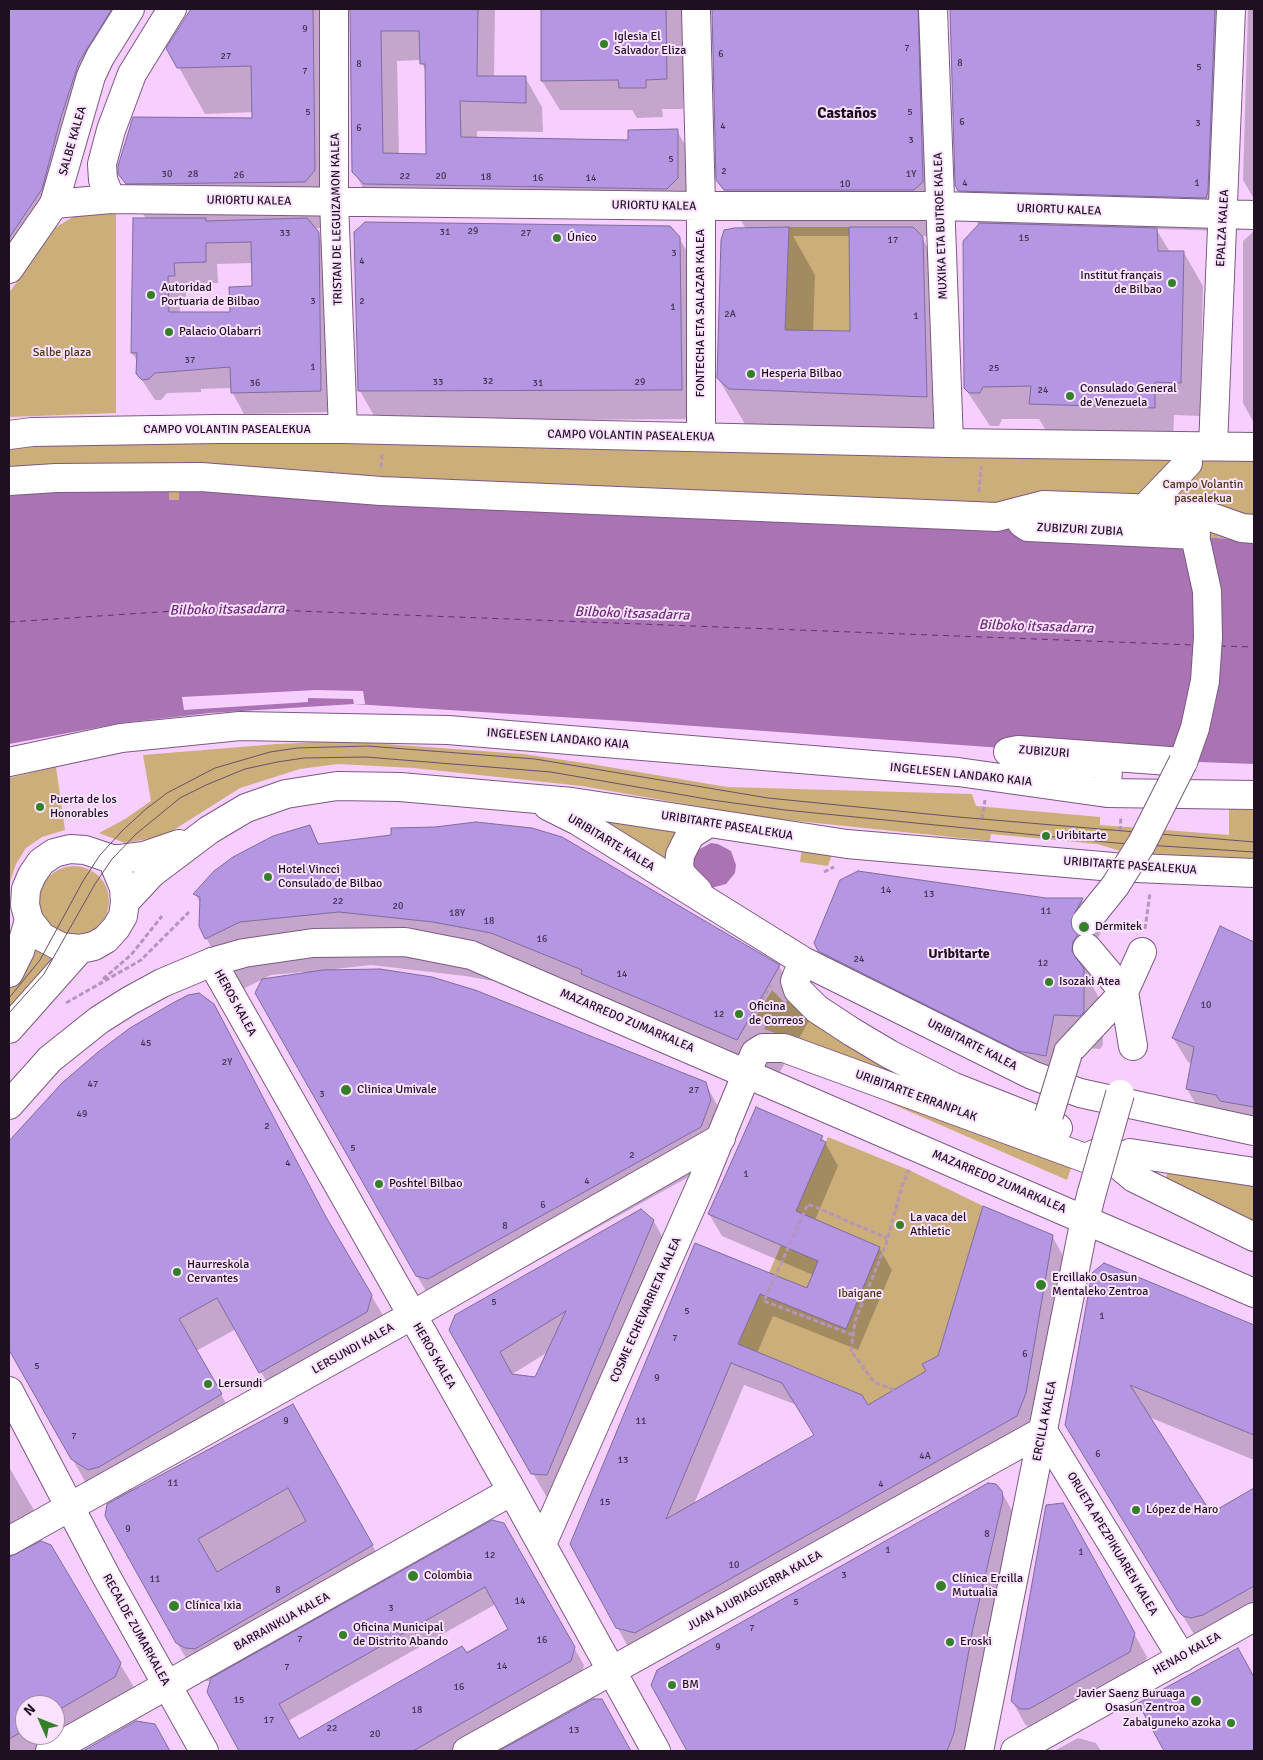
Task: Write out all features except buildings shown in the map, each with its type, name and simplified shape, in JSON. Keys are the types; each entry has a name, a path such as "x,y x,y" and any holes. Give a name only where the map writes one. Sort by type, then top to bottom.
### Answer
{"street":[{"name":"SALBE KALEA","path":"9,269 54,204 91,76 100,57 130,9"},
{"path":"112,199 103,180 102,164 110,130 132,74 172,9"},
{"name":"TRISTAN DE LEGUIZAMON KALEA","path":"334,9 334,202 343,429"},
{"name":"FONTECHA ETA SALAZAR KALEA","path":"696,9 701,206 701,437"},
{"name":"MUXIKA ETA BUTROE KALEA","path":"933,9 948,443"},
{"name":"EPALZA KALEA","path":"1213,446 1231,9"},
{"name":"URIORTU KALEA","path":"54,204 112,199 701,206 940,206 1254,216"},
{"name":"CAMPO VOLANTIN PASEALEKUA","path":"9,435 32,432 343,429 948,443 1254,447"},
{"path":"1144,508 1188,462"},
{"path":"9,481 56,478 201,477 381,491 977,517 997,517 1043,505 1108,514 1144,508 1191,510 1242,528 1254,529"},
{"name":"ZUBIZURI ZUBIA","path":"1108,514 1031,519 1022,523 1028,527 1194,531 1207,591 1208,636 1205,681 1197,718 1183,762"},
{"name":"INGELESEN LANDAKO KAIA","path":"9,762 121,738 240,726 448,730 958,772 1118,794 1254,795"},
{"name":"ZUBIZURI","path":"1118,794 1119,764 1014,757 1008,752 1018,750 1183,762"},
{"path":"1133,1046 1124,992 1086,935 1142,843 1183,762"},
{"name":"URIBITARTE PASEALEKUA","path":"112,859 144,856 179,844 209,830 246,808 286,794 337,786 400,787 572,802 847,844 1113,866 1254,873"},
{"name":"URIBITARTE KALEA","path":"536,800 578,821 803,962 1043,1080 1080,1093 1232,1128 1254,1131"},
{"name":"URIBITARTE KALEA","path":"708,823 690,835 680,854 678,868 683,876 710,904"},
{"name":"URIBITARTE PASEALEKUA","path":"125,902 152,873 209,830"},
{"path":"70,849 85,850 112,859 124,888 125,902 123,916 111,934 94,946 80,949 61,947 50,943 42,937 30,920 25,905 26,889 32,875 42,862 54,853 70,849"},
{"path":"9,973 20,951 30,920"},
{"name":"MAZARREDO ZUMARKALEA","path":"9,1105 50,1059 99,1020 145,992 212,962 254,952 322,943 406,942 471,955 1254,1293"},
{"path":"9,1029 80,949"},
{"path":"1048,1120 1068,1053 1124,992 1142,952"},
{"name":"HEROS KALEA","path":"212,962 542,1544 656,1751"},
{"name":"URIBITARTE ERRANPLAK","path":"803,962 795,981 798,990 817,1009 831,1018 917,1069 954,1087 1048,1120 1096,1146 1107,1156"},
{"name":"URIBITARTE ERRANPLAK","path":"746,1073 755,1053 763,1048 784,1048 1085,1158 1130,1153 1254,1172"},
{"name":"COSME ECHEVARRIETA KALEA","path":"542,1544 720,1138 746,1073"},
{"name":"ERCILLA KALEA","path":"979,1751 1085,1219 1120,1094"},
{"name":"LERSUNDI KALEA","path":"9,1540 411,1316 720,1138"},
{"path":"1107,1156 1134,1178 1254,1237"},
{"name":"RECALDE ZUMARKALEA","path":"9,1391 106,1576 204,1751"},
{"name":"RECALDE ZUMARKALEA","path":"9,1409 70,1506"},
{"name":"ORUETA APEZPIKUAREN KALEA","path":"1043,1431 1182,1658"},
{"name":"JUAN AJURIAGUERRA KALEA","path":"467,1751 1043,1431"},
{"name":"BARRAINKUA KALEA","path":"50,1751 512,1491"},
{"name":"HENAO KALEA","path":"1016,1751 1254,1617"}],"path":[{"path":"977,517 982,457"},
{"path":"58,1008 96,984 141,960 189,912"},
{"path":"96,984 131,955 162,916"},
{"path":"762,1022 750,1021 772,983 777,988"},
{"path":"894,1390 874,1382 851,1351 855,1321 888,1238 903,1183 910,1170"},
{"path":"853,1335 764,1301 808,1204 888,1238"}],"green space":[{"name":"Salbe plaza","path":"116,211 116,413 9,417 9,293 55,228 74,216 92,212"},
{"path":"789,227 849,227 850,331 785,330"},
{"name":"Campo Volantin pasealekua","path":"9,424 1254,447 1254,540 704,511 682,518 179,489 180,500 169,500 169,488 9,496"},
{"path":"344,741 523,754 727,787 972,794 976,806 1100,817 1100,825 1229,835 1229,809 1254,810 1254,862 1148,859 1097,844 991,834 990,841 759,817 582,786 414,768 338,764 300,769 240,788 169,833 154,838 125,843 99,833 125,819 151,801 143,755 277,744"},
{"path":"56,767 65,830 42,837 26,848 16,864 9,885 9,778"},
{"path":"566,808 687,829 666,861"},
{"path":"802,847 833,851 828,866 800,862"},
{"path":"81,866 94,872 103,881 107,887 109,901 107,915 99,926 88,934 67,936 60,934 49,926 41,915 39,894 41,887 49,876 60,868"},
{"path":"24,938 47,957 68,964 9,1028 9,973"},
{"path":"772,990 785,1003 790,998 955,1102 860,1063 764,1029 768,1022 755,1018"},
{"path":"846,1084 1072,1165 1067,1180"},
{"name":"Ibaigane","path":"828,1137 909,1170 983,1206 938,1356 923,1364 926,1371 868,1405 862,1395 738,1344"},
{"path":"1168,1172 1254,1184 1254,1224 1170,1183 1166,1177"}],"water":[{"name":"Bilboko itsasadarra","path":"169,487 169,500 179,500 179,488 681,518 704,511 1254,540 1254,764 1199,762 624,721 354,704 210,713 122,723 9,744 9,496 93,489"},
{"path":"711,843 718,844 731,851 736,865 735,873 726,884 711,888 692,870 693,856 698,850"}],"pier":[{"path":"316,690 363,691 365,704 354,704 353,699 308,698 308,702 184,710 182,697"}],"ferry route":[{"path":"9,622 219,608 1194,645"},
{"path":"1220,646 1254,647"}],"tram line":[{"path":"9,998 40,960 83,881 100,855 146,809 167,793 215,768 270,752 297,748 367,746 535,759 768,798 958,817 1254,842"},
{"path":"9,1013 44,974 95,884 112,859 136,834 180,798 206,785 245,769 304,758 366,757 551,772 712,800 785,810 1116,843 1254,852"}],"place":[{"name":"Iglesia El Salvador Eliza","path":"604,44"},
{"name":"Único","path":"557,238"},
{"name":"Institut français de Bilbao","path":"1172,283"},
{"name":"Autoridad Portuaria de Bilbao","path":"151,295"},
{"name":"Palacio Olabarri","path":"169,332"},
{"name":"Hesperia Bilbao","path":"751,374"},
{"name":"Consulado General de Venezuela","path":"1070,396"},
{"name":"Puerta de los Honorables","path":"40,807"},
{"name":"Uribitarte","path":"1046,836"},
{"name":"Hotel Vincci Consulado de Bilbao","path":"268,877"},
{"name":"Dermitek","path":"1084,927"},
{"name":"Isozaki Atea","path":"1049,982"},
{"name":"Oficina de Correos","path":"739,1014"},
{"name":"Clinica Umivale","path":"346,1090"},
{"name":"Poshtel Bilbao","path":"379,1184"},
{"name":"La vaca del Athletic","path":"900,1225"},
{"name":"Haurreskola Cervantes","path":"177,1272"},
{"name":"Ercillako Osasun Mentaleko Zentroa","path":"1041,1285"},
{"name":"Lersundi","path":"208,1384"},
{"name":"López de Haro","path":"1136,1510"},
{"name":"Colombia","path":"413,1576"},
{"name":"Clínica Ercilla Mutualia","path":"941,1586"},
{"name":"Clínica Ixia","path":"174,1606"},
{"name":"Oficina Municipal de Distrito Abando","path":"343,1635"},
{"name":"Eroski","path":"950,1642"},
{"name":"BM","path":"672,1685"},
{"name":"Javier Saenz Buruaga Osasun Zentroa","path":"1196,1701"},
{"name":"Zabalguneko azoka","path":"1231,1723"}],"district":[{"name":"Castaños","path":"847,114"},
{"name":"Uribitarte","path":"959,954"}]}
